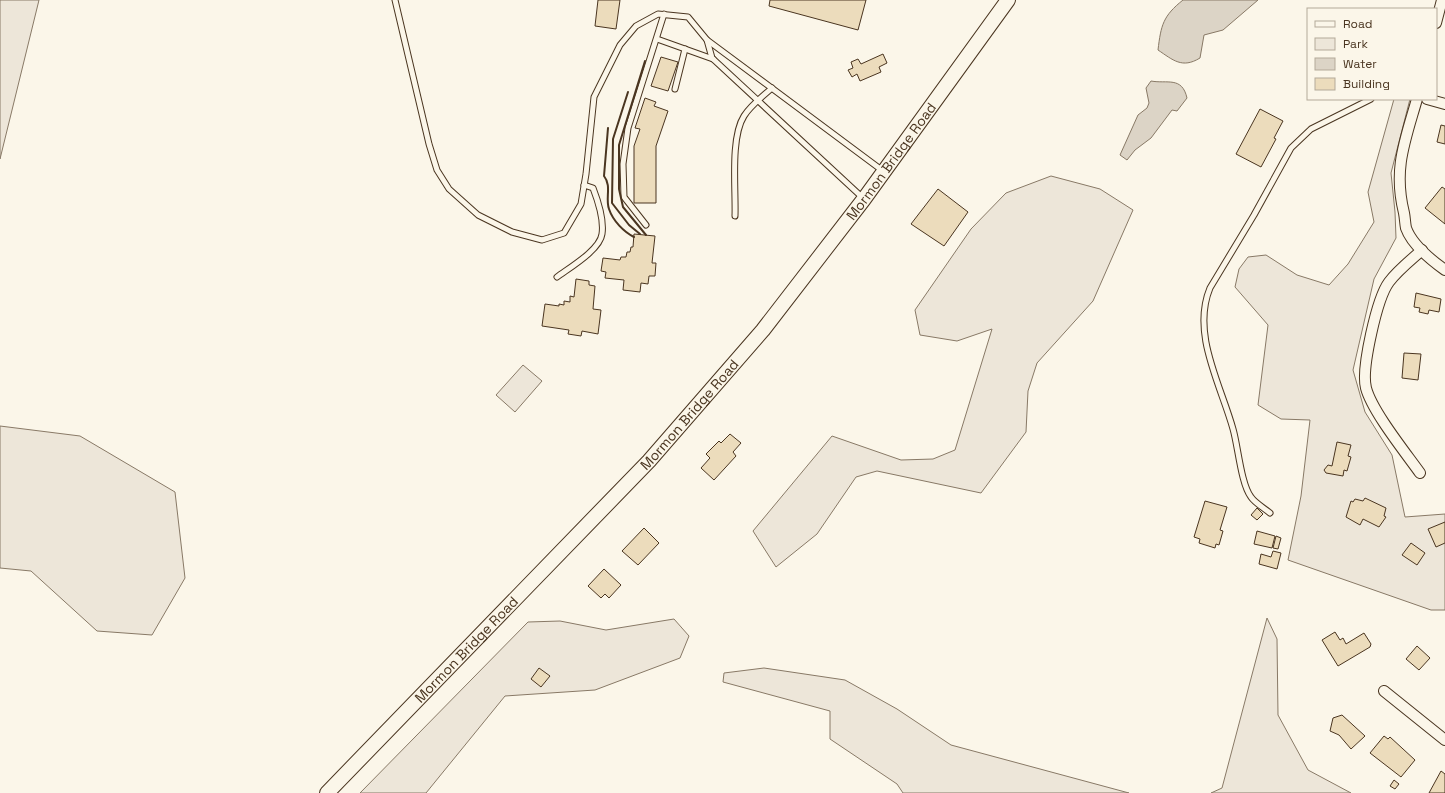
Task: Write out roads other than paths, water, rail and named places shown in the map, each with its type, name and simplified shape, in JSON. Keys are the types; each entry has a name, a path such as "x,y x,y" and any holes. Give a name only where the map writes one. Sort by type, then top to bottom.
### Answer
{"main road":[{"name":"Mormon Bridge Road","path":"327,793 649,461 763,330 864,199 1008,0"}],"street":[{"path":"1437,19 1442,0"},
{"path":"1417,100 1401,156 1398,182 1406,226 1422,250 1445,270"},
{"path":"1431,100 1445,104"},
{"path":"1420,473 1371,401 1364,381 1364,368 1380,299 1388,283 1397,272 1422,250"},
{"path":"1384,691 1445,740"}],"lane":[{"path":"395,0 428,144 437,170 448,189 478,215 512,232 542,240 564,233 581,204 594,97 620,45 636,26 658,14 688,17 707,40 884,172"},
{"path":"646,224 624,197 624,164 628,128 664,14"},
{"path":"657,40 713,59 864,199"},
{"path":"707,40 713,59"},
{"path":"675,88 685,49"},
{"path":"736,216 736,138 743,117 758,100 772,88"},
{"path":"1270,512 1251,497 1245,482 1233,429 1210,359 1203,320 1204,301 1210,288 1254,215 1291,148 1311,129 1369,100"},
{"path":"557,277 591,252 602,235 599,203 593,188 584,185"}],"water":[{"path":"1183,0 1258,0 1223,30 1204,35 1200,58 1188,63 1183,63 1173,60 1158,50 1160,34 1167,16"},
{"path":"1151,81 1173,82 1178,84 1182,86 1187,98 1177,111 1172,110 1151,138 1135,150 1127,160 1120,155 1138,115 1147,108 1149,103 1146,88"}]}
